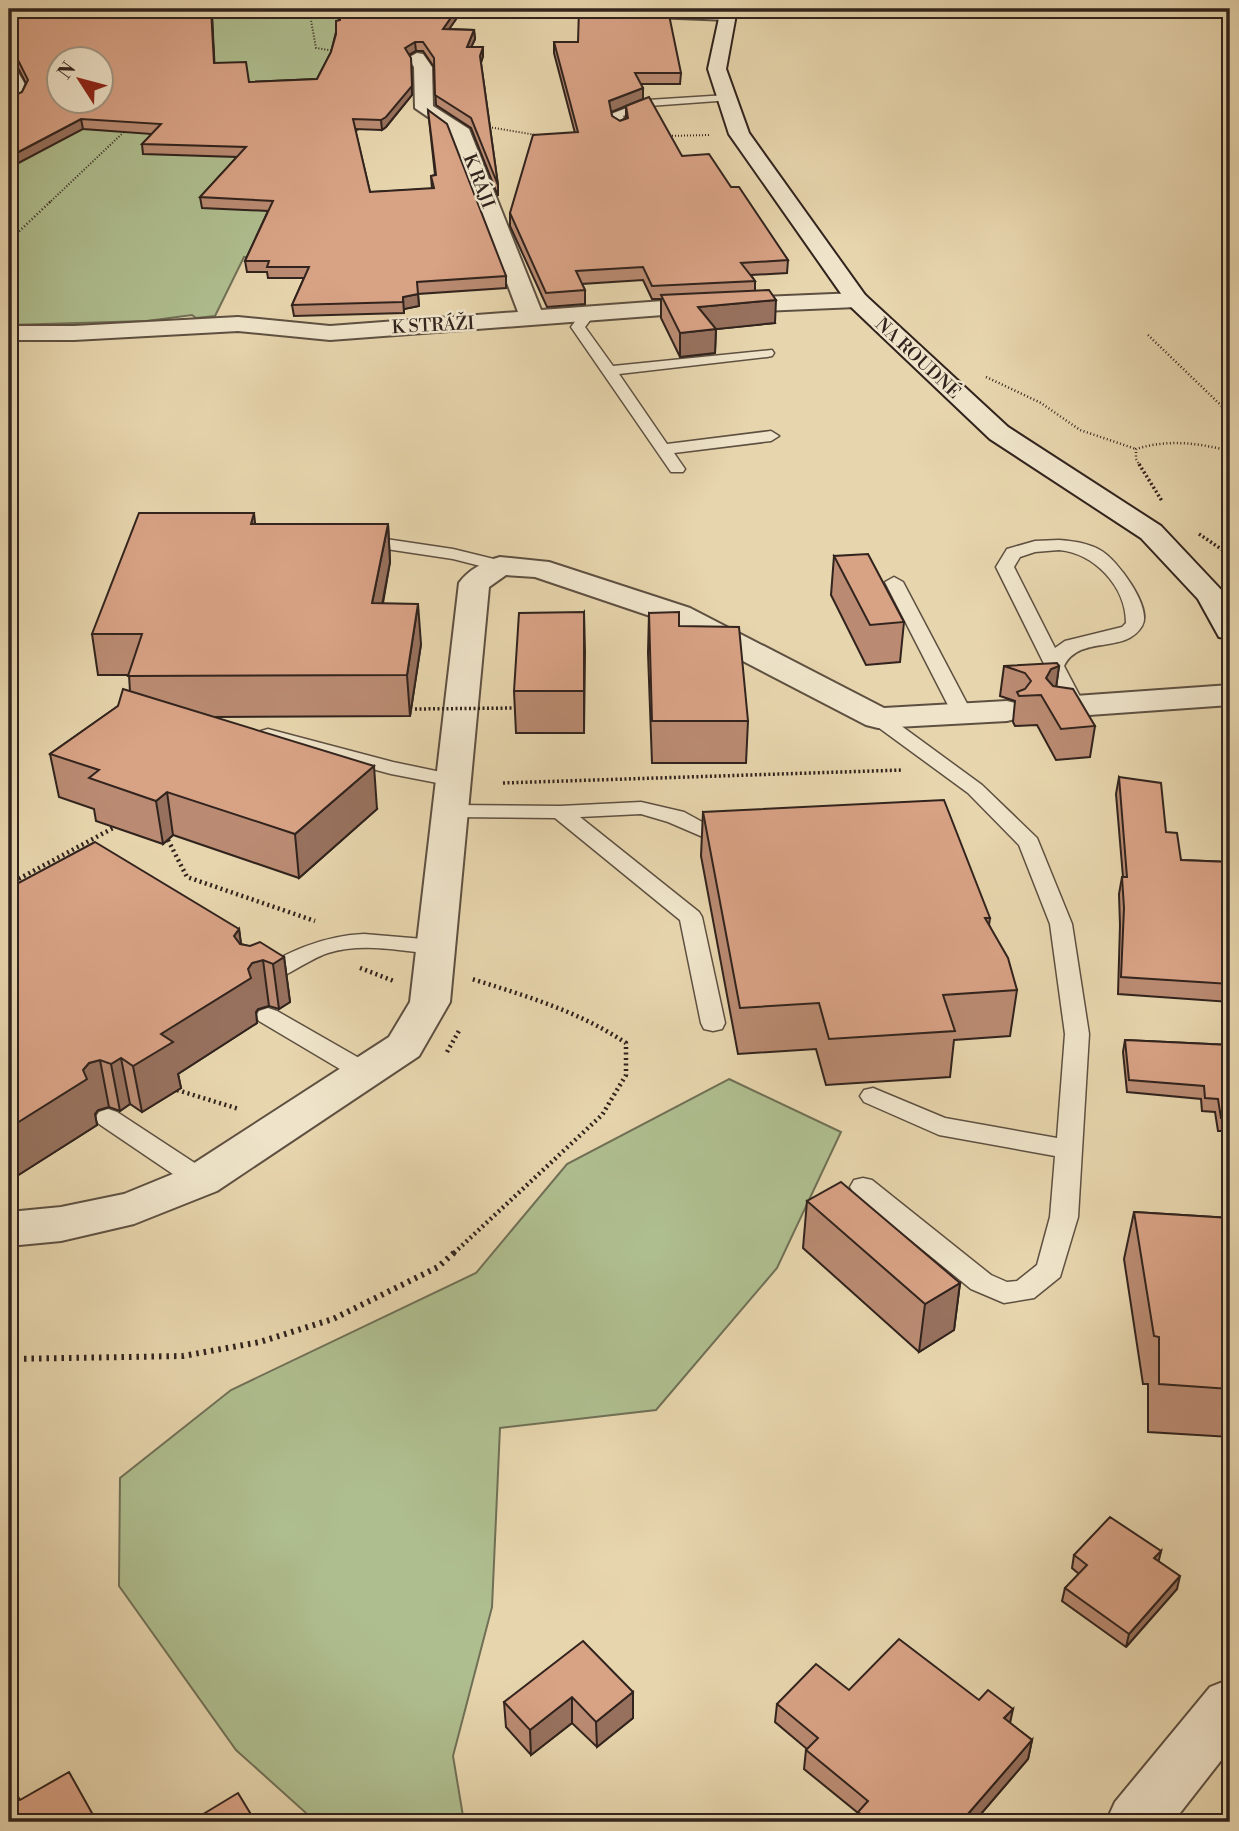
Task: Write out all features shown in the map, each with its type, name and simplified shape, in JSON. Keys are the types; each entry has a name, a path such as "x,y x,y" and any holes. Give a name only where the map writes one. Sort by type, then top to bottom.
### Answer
{"street":[{"path":"654,12 729,12"},
{"name":"NA ROUDNÉ","path":"729,12 717,69 739,134 857,300 999,433 1151,532 1211,595 1230,630"},
{"name":"K RÁJI","path":"417,58 423,66 424,108 459,129 533,319"},
{"path":"9,71 18,88 9,100"},
{"name":"K STRÁŽI","path":"9,333 74,333 238,324 330,333 663,308 857,300"},
{"path":"9,1229 61,1224 134,1208 201,1180 404,1046 430,1002 474,583 500,566 538,568 679,615 878,718 1007,711"},
{"path":"1068,706 1230,695"},
{"path":"1136,1822 1230,1705"}],"lane":[{"path":"621,127 617,114 648,103 727,98"},
{"path":"587,315 578,327 677,469"},
{"path":"608,371 767,354"},
{"path":"663,449 771,436"},
{"path":"336,538 453,554 500,566"},
{"path":"1055,665 1056,657 1063,649 1075,643 1124,634 1133,627 1137,619 1135,610 1109,566 1089,552 1056,545 1038,545 1013,554 1007,560 1005,568 1055,665 1068,706"},
{"path":"894,582 962,713"},
{"path":"1032,620 1055,634 1091,640"},
{"path":"863,1187 981,1282 1004,1293 1024,1291 1051,1270 1064,1217 1077,1034 1061,924 1029,843 975,789 878,718"},
{"path":"248,730 391,768 452,796 560,812 641,808 676,817 703,831 758,828"},
{"path":"560,812 691,917 713,1023"},
{"path":"255,981 308,952 337,943 366,941 434,963"},
{"path":"268,1016 364,1072"},
{"path":"873,1096 939,1126 1069,1149"},
{"path":"108,1118 201,1180"}],"path":[{"path":"309,9 316,48 341,51"},
{"path":"435,114 462,118 495,128 547,136"},
{"path":"9,242 132,124"},
{"path":"654,137 739,134"},
{"path":"1148,335 1230,414"},
{"path":"926,365 975,372 1041,403 1080,430 1136,449 1156,442 1207,444 1230,451"},
{"path":"1136,449 1136,459 1167,507"},
{"path":"1193,531 1230,555"},
{"path":"415,709 517,708"},
{"path":"452,796 480,783 947,769"},
{"path":"9,884 115,827"},
{"path":"9,1359 183,1356 260,1342 333,1319 438,1267 513,1200 602,1115 626,1075 626,1043 603,1026 558,1004 471,979 434,963"}],"green space":[{"path":"27,9 398,9 424,52 382,88 361,126 301,194 258,257 244,257 215,316 9,325 9,103 28,85 9,60 9,17"},
{"path":"729,1079 841,1132 777,1268 656,1410 500,1428 492,1607 453,1756 464,1822 316,1822 236,1750 119,1586 120,1478 231,1390 476,1273 567,1164"}],"building":[{"path":"11,9 211,9 214,63 246,62 249,82 317,79 331,52 336,21 340,20 339,9 457,9 443,29 474,30 467,47 483,47 480,56 498,185 471,118 435,95 434,58 423,42 415,42 405,48 411,58 412,86 386,117 381,120 353,119 370,192 434,188 431,176 436,175 428,110 447,124 506,276 417,282 418,294 403,297 403,302 292,305 309,267 267,267 269,261 245,261 273,201 200,197 246,147 142,144 161,124 81,119 9,157 9,98 22,92 28,80 16,56 9,54"},
{"path":"579,9 668,10 681,73 635,73 643,88 609,101 612,116 620,121 628,118 626,106 649,97 682,156 709,154 731,187 739,187 788,260 741,263 755,281 652,286 643,267 576,271 585,290 546,293 510,213 533,135 578,132 554,42 578,42"},
{"path":"769,290 776,300 698,307 716,329 680,333 661,295"},
{"path":"139,513 254,513 251,524 388,524 372,603 418,604 407,675 128,676 142,634 92,634"},
{"path":"868,554 904,622 870,625 834,556"},
{"path":"584,612 584,691 514,691 519,613"},
{"path":"679,612 679,626 739,627 748,721 652,721 649,613"},
{"path":"1057,663 1059,666 1051,669 1046,678 1053,686 1073,689 1095,726 1061,729 1041,695 1019,696 1017,692 1025,689 1031,681 1025,673 1004,666"},
{"path":"123,689 374,766 295,834 167,792 156,801 89,778 99,770 50,754 118,706"},
{"path":"1119,777 1161,783 1166,832 1177,833 1181,860 1230,862 1230,984 1121,977 1124,908 1122,877 1127,877"},
{"path":"944,800 990,918 985,918 1008,958 1017,990 943,995 955,1031 829,1039 819,1003 740,1008 703,812"},
{"path":"95,842 239,929 234,936 240,944 250,946 260,942 284,957 273,964 263,960 252,963 248,969 251,978 161,1034 173,1042 133,1066 121,1058 111,1064 100,1060 89,1063 83,1070 87,1079 9,1128 9,888"},
{"path":"1125,1040 1230,1045 1230,1118 1221,1118 1218,1099 1205,1098 1204,1086 1129,1080"},
{"path":"841,1182 960,1283 925,1304 807,1201"},
{"path":"1134,1212 1230,1218 1230,1389 1159,1384 1159,1337 1154,1336"},
{"path":"1110,1517 1161,1551 1154,1558 1180,1576 1129,1634 1065,1588 1087,1565 1074,1555"},
{"path":"899,1639 979,1700 988,1690 1013,1709 1004,1718 1032,1740 961,1822 871,1822 858,1812 868,1801 806,1750 818,1738 777,1704 816,1664 849,1690"},
{"path":"583,1641 633,1692 596,1722 572,1697 530,1730 504,1702"},
{"path":"69,1772 97,1822 9,1822 9,1790 13,1788 20,1800"},
{"path":"238,1793 252,1816 255,1815 260,1822 197,1822 195,1819"}]}
